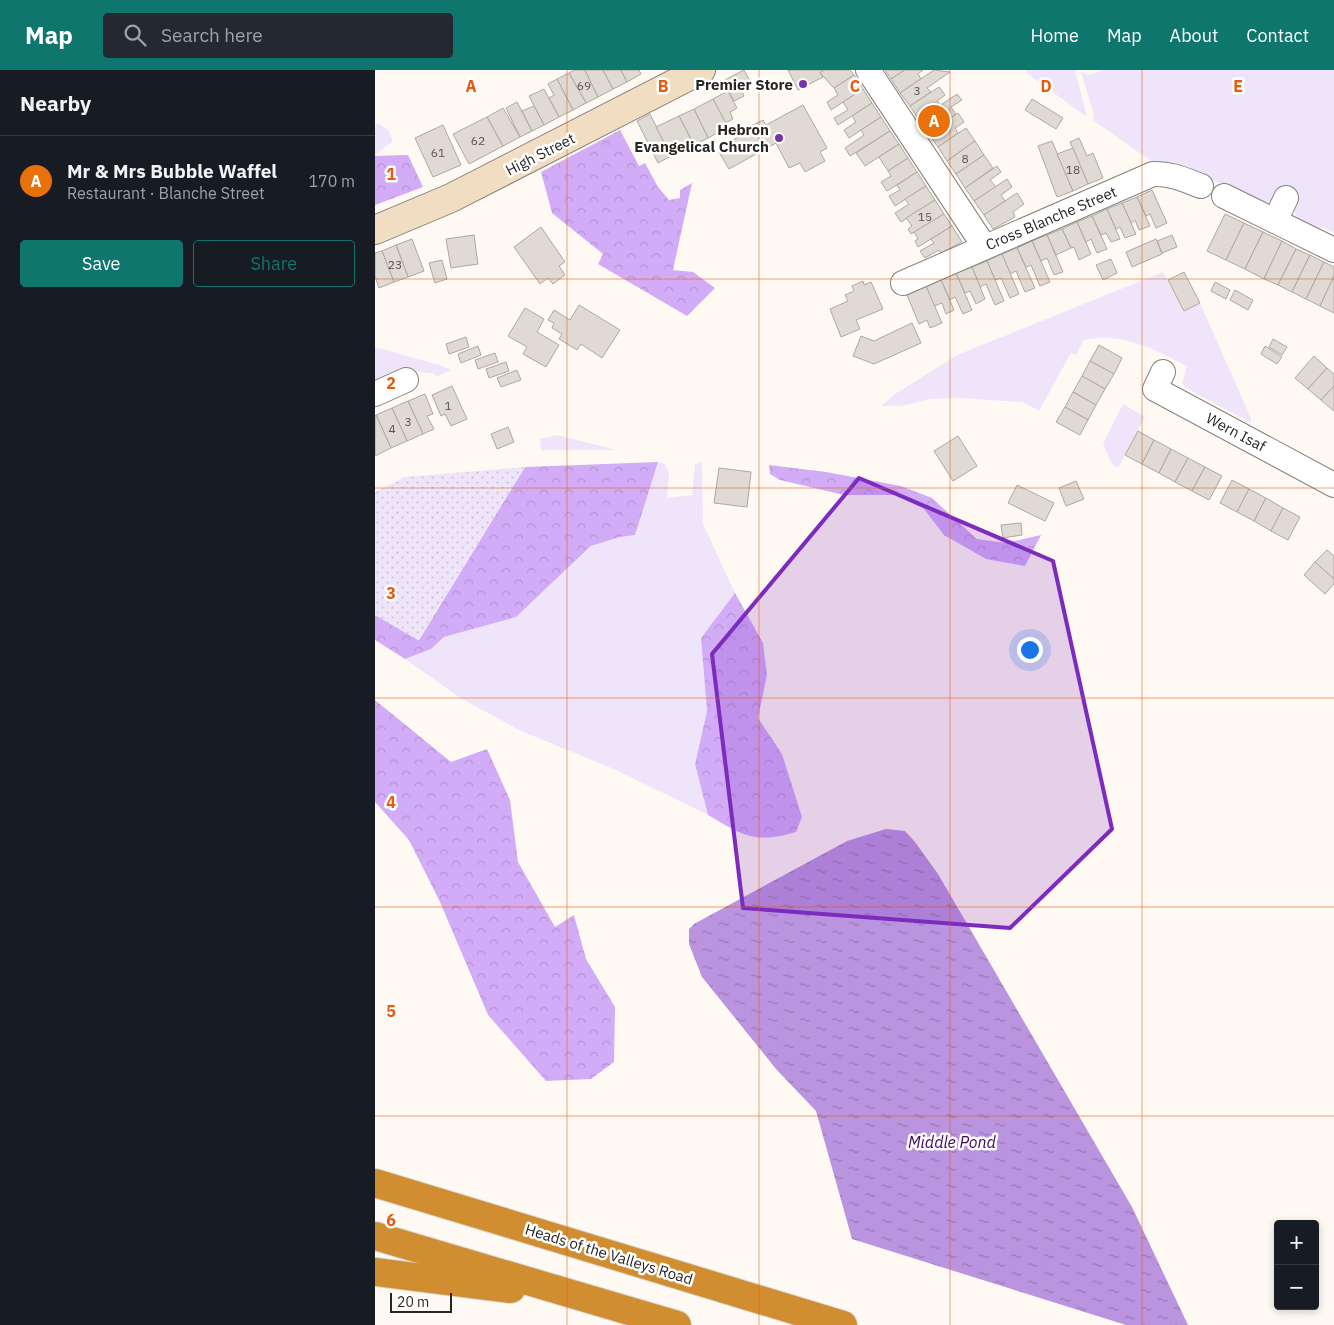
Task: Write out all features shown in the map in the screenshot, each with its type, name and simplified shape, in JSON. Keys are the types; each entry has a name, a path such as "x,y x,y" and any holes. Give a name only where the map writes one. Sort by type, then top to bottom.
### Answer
{"highway":[{"name":"Heads of the Valleys Road","path":"378,1183 843,1325"},
{"path":"375,1236 677,1325"},
{"path":"375,1272 597,1300"}],"street":[{"name":"High Street","path":"375,230 460,194 701,70"},
{"path":"868,70 984,246"},
{"name":"Cross Blanche Street","path":"903,283 984,246 1153,174 1161,173 1177,177 1201,186"},
{"path":"1224,196 1334,250"},
{"path":"1275,221 1286,198"},
{"name":"Wern Isaf","path":"1163,372 1155,390 1334,485"},
{"path":"375,394 406,380"}],"highlighted area":[{"path":"859,478 1053,561 1112,829 1010,928 743,908 712,654"}],"shaded area":[{"path":"1026,70 1075,70 1087,117 1028,74"},
{"path":"1103,70 1334,70 1334,233 1321,227 1313,229 1298,220 1295,208 1298,196 1281,188 1270,201 1262,202 1181,166 1151,161 1093,120 1094,115 1081,72 1089,75"},
{"path":"378,123 388,130 393,141 375,155 375,127"},
{"path":"1163,272 1184,311 1200,303 1251,418 1251,423 1186,388 1182,383 1187,366 1150,348 1111,338 1084,340 1076,355 1071,353 1039,411 1023,402 958,398 930,399 901,406 881,406 895,394 957,355"},
{"path":"375,347 451,370 436,377 435,374 402,369 375,383"},
{"path":"1123,404 1145,417 1118,468 1112,464 1103,444"},
{"path":"557,435 617,450 541,450 540,439"},
{"path":"658,462 665,464 669,473 667,498 692,495 695,464 702,462 703,524 735,593 701,638 707,711 695,764 708,815 616,770 521,731 462,699 405,659 431,649 444,637 516,617 592,546 635,534"},
{"path":"525,467 418,640 375,615 375,492 405,477"}],"green space":[{"path":"620,130 639,166 645,163 658,187 669,200 680,198 680,190 692,183 673,270 693,272 715,288 687,316 598,264 603,254 552,213 541,172"},
{"path":"408,155 423,187 375,205 375,156"},
{"path":"658,462 635,535 620,537 591,546 516,617 444,637 431,649 405,659 375,640 375,615 419,640 525,467"},
{"path":"769,465 826,472 901,486 932,498 977,539 1006,543 1041,535 1025,566 986,559 944,535 924,509 895,495 844,495 780,480 770,474"},
{"path":"735,593 763,643 767,675 758,718 782,754 802,817 796,832 782,836 750,836 708,815 695,764 707,711 701,638"},
{"path":"375,700 451,762 487,749 510,800 518,862 555,927 574,915 586,959 615,1007 614,1062 591,1079 546,1081 488,1015 440,902 409,840 375,802"}],"water":[{"name":"Middle Pond","path":"886,829 905,831 938,874 1132,1207 1188,1325 1126,1325 852,1239 816,1111 776,1069 702,977 689,944 689,929 694,924 847,841"}],"building":[{"path":"574,70 585,70 598,97 586,103 569,73"},
{"path":"585,70 603,70 613,89 598,97"},
{"path":"603,70 621,70 627,82 613,89"},
{"path":"621,70 639,70 641,74 627,82"},
{"path":"744,70 752,85 741,90 744,96 734,101 723,81"},
{"name":"Premier Store","path":"788,70 824,70 820,73 823,77 798,90"},
{"path":"824,70 850,70 854,75 834,88 820,73"},
{"path":"885,70 905,70 891,79"},
{"path":"905,70 923,70 918,74 921,79 900,93 891,79"},
{"path":"934,70 950,72 927,88 931,92 910,106 900,93"},
{"path":"569,73 586,103 573,110 557,79"},
{"path":"854,75 863,89 831,110 827,102 838,95 834,88"},
{"path":"557,79 573,110 559,117 549,98 554,95 548,84"},
{"path":"939,87 945,95 937,101 940,105 919,120 910,106"},
{"path":"544,89 559,117 544,125 529,96"},
{"path":"863,89 872,103 838,125 834,118 848,110 843,102"},
{"path":"728,91 737,108 730,112 733,119 725,123 713,99"},
{"path":"957,94 962,100 951,107 956,114 928,133 919,120"},
{"path":"713,99 728,127 708,138 694,109"},
{"path":"1032,99 1063,118 1056,129 1025,110"},
{"path":"517,102 532,131 520,137 506,108"},
{"path":"872,103 881,117 849,138 844,130 856,122 852,116"},
{"name":"Hebron Evangelical Church","path":"803,105 827,148 820,152 825,161 805,172 800,163 789,168 776,143 729,169 719,152 729,147 727,143 746,133 745,129 763,120 766,125"},
{"path":"534,106 544,125 532,131 522,111"},
{"path":"503,108 520,137 503,146 487,117"},
{"path":"694,109 708,138 694,145 679,116"},
{"path":"958,113 964,122 955,128 958,133 938,147 928,133"},
{"path":"650,114 671,156 658,163 637,121"},
{"path":"679,116 694,145 671,156 656,127"},
{"path":"487,117 503,146 469,164 453,134"},
{"path":"881,117 890,131 850,156 845,148 864,135 861,130"},
{"path":"443,125 461,165 433,177 415,138"},
{"path":"966,128 975,141 947,161 938,147"},
{"path":"890,131 899,144 865,166 856,153"},
{"path":"1079,138 1087,156 1093,153 1103,178 1088,184 1070,142"},
{"path":"975,141 984,155 956,174 947,161"},
{"path":"1052,141 1073,191 1057,197 1038,146"},
{"path":"899,144 908,158 888,171 879,157"},
{"path":"1073,148 1088,184 1073,191 1057,154"},
{"path":"984,155 993,168 965,188 956,174"},
{"path":"908,158 917,172 887,191 881,182 891,176 888,171"},
{"path":"997,166 1001,172 990,180 996,187 974,201 965,188"},
{"path":"917,172 926,186 895,206 889,196 900,190 897,185"},
{"path":"1007,179 1012,187 1001,195 1005,201 984,215 974,201"},
{"path":"926,186 935,200 901,222 895,213 909,204 905,199"},
{"path":"1152,190 1167,223 1156,228 1150,214 1146,216 1137,197"},
{"path":"1017,193 1024,204 1013,212 1015,217 993,229 984,215"},
{"path":"1137,197 1150,226 1139,230 1135,220 1131,223 1122,203"},
{"path":"935,200 944,214 911,234 908,229 912,226 906,218"},
{"path":"1122,203 1136,234 1125,238 1120,227 1116,229 1107,209"},
{"path":"1107,209 1120,239 1111,242 1106,233 1101,235 1092,216"},
{"path":"944,214 952,226 918,247 915,241 918,239 914,232"},
{"path":"1225,214 1244,223 1226,260 1207,251"},
{"path":"1092,216 1107,249 1097,253 1091,239 1086,242 1077,222"},
{"path":"1077,222 1091,254 1079,260 1074,247 1071,248 1062,229"},
{"path":"1244,223 1263,232 1245,269 1226,260"},
{"path":"952,226 962,242 941,253 939,250 925,258 920,251 934,243 931,239"},
{"path":"541,227 565,262 559,266 565,275 553,284 548,278 540,284 514,247"},
{"path":"1062,229 1071,248 1056,255 1047,235"},
{"path":"1263,232 1282,241 1264,279 1245,269"},
{"path":"474,235 478,264 451,268 446,239"},
{"path":"1047,235 1063,272 1054,275 1047,258 1041,261 1032,241"},
{"path":"1172,235 1177,247 1162,253 1157,241"},
{"path":"412,239 424,271 408,277 396,245"},
{"path":"1156,239 1162,254 1132,267 1126,252"},
{"path":"1032,241 1050,282 1040,286 1031,265 1026,267 1017,248"},
{"path":"1282,241 1296,249 1278,285 1264,279"},
{"path":"396,245 408,277 394,282 382,251"},
{"path":"1017,248 1035,288 1025,292 1016,271 1010,274 1002,254"},
{"path":"1296,249 1310,255 1292,292 1278,285"},
{"path":"382,251 394,282 379,288 375,276 375,253"},
{"path":"1002,254 1019,294 1010,298 1001,278 995,280 987,261"},
{"path":"1310,255 1324,262 1306,299 1292,292"},
{"path":"1111,259 1117,273 1103,280 1096,265"},
{"path":"442,260 447,279 435,283 429,263"},
{"path":"987,261 1004,301 995,305 986,284 980,287 972,267"},
{"path":"1324,262 1334,267 1334,276 1320,306 1306,299"},
{"path":"972,267 985,299 976,304 970,291 965,293 956,273"},
{"path":"1184,272 1200,303 1184,311 1168,280"},
{"path":"956,273 972,310 963,314 955,297 950,300 941,280"},
{"path":"1334,276 1334,313 1320,306"},
{"path":"941,280 954,310 946,314 942,303 934,306 926,286"},
{"path":"863,281 864,285 871,282 883,309 856,320 860,329 841,337 830,309 848,301 845,295 854,291 852,286"},
{"path":"1215,282 1230,290 1226,299 1211,291"},
{"path":"926,286 942,323 930,328 927,320 919,324 907,295"},
{"path":"1235,290 1253,300 1248,310 1230,300"},
{"path":"579,305 620,330 602,358 581,344 577,350 559,339 562,334 552,328 554,323 548,320 554,310 570,320"},
{"path":"525,308 544,319 537,332 559,345 546,367 523,354 527,347 508,336"},
{"path":"912,323 921,343 874,364 853,356 861,336 874,341"},
{"path":"466,337 469,347 449,354 446,344"},
{"path":"1273,339 1287,347 1282,355 1269,347"},
{"path":"1099,345 1122,358 1114,374 1090,361"},
{"path":"478,346 481,355 461,363 458,354"},
{"path":"1265,346 1282,357 1277,364 1261,354"},
{"path":"495,353 498,362 478,369 475,360"},
{"path":"1314,356 1327,368 1308,389 1295,378"},
{"path":"1090,361 1114,374 1105,389 1082,376"},
{"path":"506,362 509,371 489,378 486,369"},
{"path":"1327,368 1334,374 1334,386 1321,400 1308,389"},
{"path":"517,370 521,380 501,387 497,378"},
{"path":"1082,376 1105,389 1096,405 1073,392"},
{"path":"452,386 467,419 451,426 445,414 441,416 432,395"},
{"path":"1334,386 1334,411 1321,400"},
{"path":"1073,392 1096,405 1088,420 1065,407"},
{"path":"425,394 433,414 427,416 434,429 423,434 408,401"},
{"path":"408,401 423,434 407,441 392,408"},
{"path":"1065,407 1088,420 1080,435 1056,422"},
{"path":"392,408 407,441 391,448 376,415"},
{"path":"375,416 391,448 375,456"},
{"path":"508,427 514,442 497,449 491,434"},
{"path":"1138,431 1154,440 1142,464 1125,455"},
{"path":"958,436 977,466 953,481 934,451"},
{"path":"1154,440 1171,449 1159,473 1142,464"},
{"path":"1171,449 1188,458 1175,482 1159,473"},
{"path":"1188,458 1205,467 1192,491 1175,482"},
{"path":"1205,467 1222,476 1209,500 1192,491"},
{"path":"719,468 751,472 747,507 714,503"},
{"path":"1232,480 1249,489 1237,512 1220,503"},
{"path":"1076,481 1084,499 1066,506 1059,488"},
{"path":"1017,485 1054,503 1045,521 1008,503"},
{"path":"1249,489 1266,498 1254,521 1237,512"},
{"path":"1266,498 1283,508 1271,531 1254,521"},
{"path":"1283,508 1300,517 1288,540 1271,531"},
{"path":"1021,523 1022,535 1003,538 1001,525"},
{"path":"1327,550 1334,556 1334,579 1315,562"},
{"path":"1315,562 1334,579 1334,584 1325,594 1304,575"}],"place":[{"name":"Premier Store","path":"803,84"},
{"name":"Mr & Mrs Bubble Waffel","path":"934,121"},
{"name":"Hebron Evangelical Church","path":"779,138"}]}
